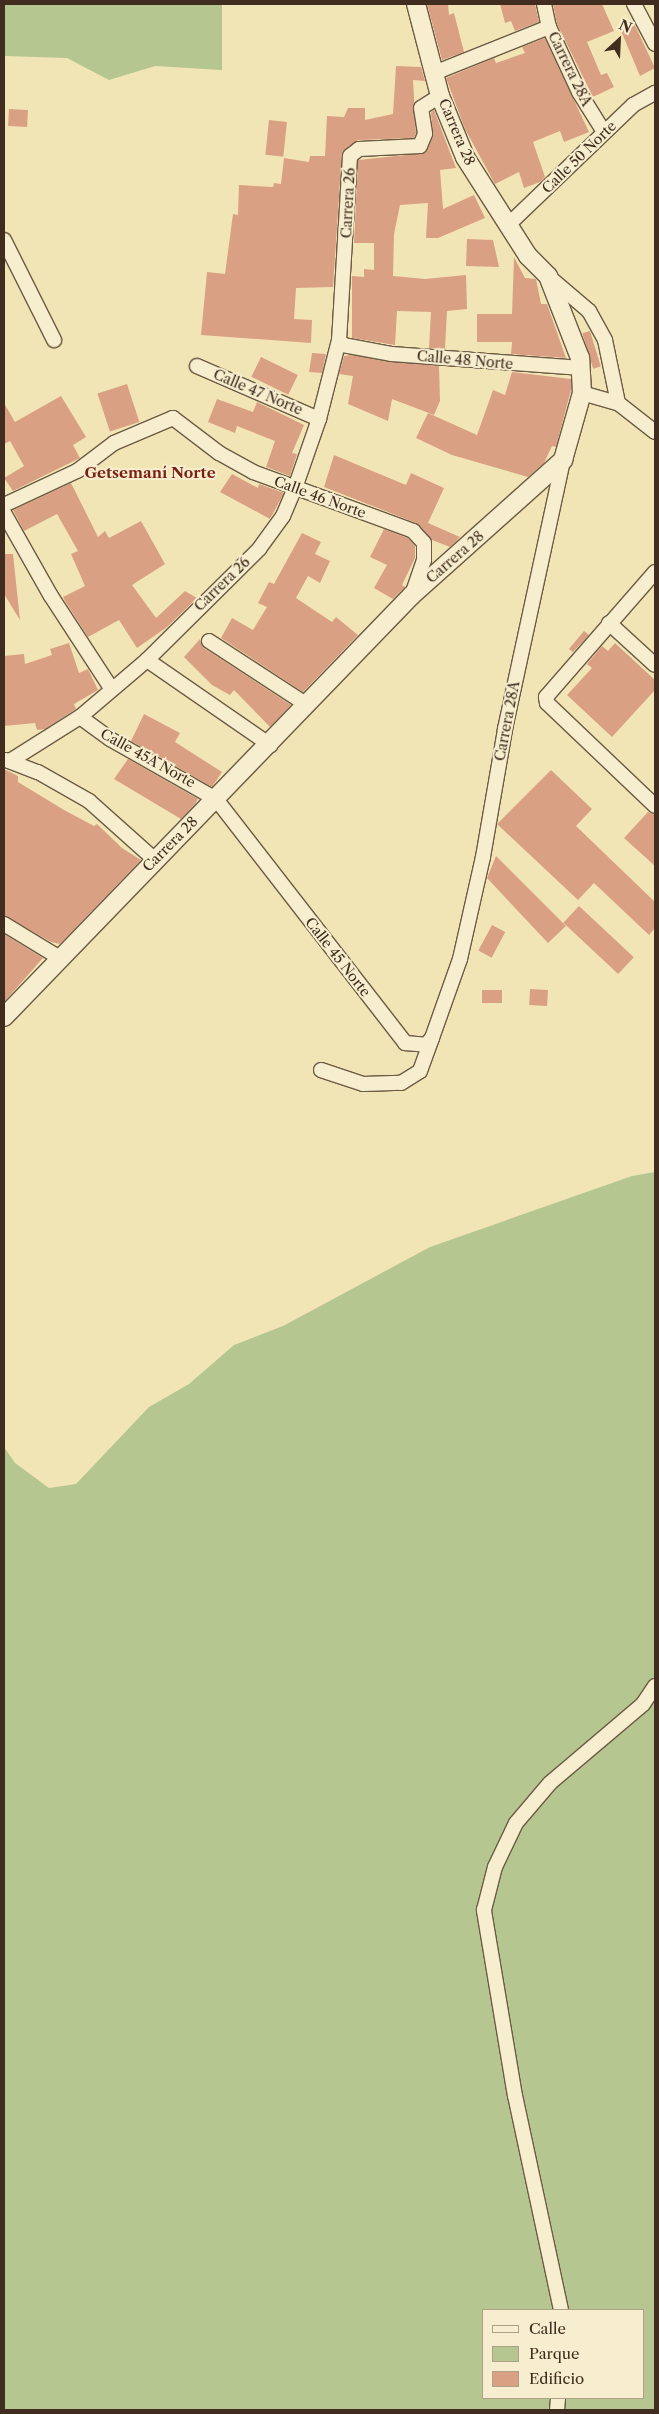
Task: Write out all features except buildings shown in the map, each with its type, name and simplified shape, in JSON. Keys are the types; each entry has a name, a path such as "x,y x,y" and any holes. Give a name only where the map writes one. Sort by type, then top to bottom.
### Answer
{"street":[{"name":"Carrera 28","path":"4,1017 58,957 270,745 412,594 563,460 582,393 581,368 548,276 528,256 507,226 465,157 440,96 416,4"},
{"name":"Carrera 28A","path":"544,4 549,27 578,92 604,132"},
{"path":"634,4 655,44"},
{"path":"434,73 549,27"},
{"name":"Calle 50 Norte","path":"507,226 634,105 655,93"},
{"name":"Carrera 26","path":"7,760 80,717 111,688 147,660 259,549 283,516 295,488 344,343 350,156 359,149 420,146 425,134 421,108 440,96"},
{"path":"4,240 54,340"},
{"path":"548,276 590,311 604,340 618,403"},
{"name":"Calle 48 Norte","path":"344,343 496,364 581,368"},
{"name":"Calle 47 Norte","path":"197,366 319,419"},
{"path":"582,393 618,403 655,432"},
{"name":"Calle 46 Norte","path":"4,505 76,471 114,443 173,418 219,453 295,488 413,531 424,543 424,560 412,594"},
{"name":"Carrera 28A","path":"432,1038 453,983 483,857 505,729 563,460"},
{"path":"4,513 51,596 111,688"},
{"path":"655,572 550,690 547,703 655,806"},
{"path":"609,622 655,665"},
{"path":"209,641 307,705"},
{"path":"147,660 270,745"},
{"name":"Calle 45A Norte","path":"80,717 110,739 216,799"},
{"path":"7,760 89,801 154,860"},
{"name":"Calle 45 Norte","path":"216,799 405,1043 426,1045 432,1038"},
{"path":"4,924 58,957"},
{"path":"321,1070 363,1084 401,1083 420,1071 432,1038"},
{"path":"561,2309 515,2096 484,1910 495,1867 516,1823 550,1783 643,1704 655,1686"}],"green space":[{"path":"4,4 222,4 222,70 155,66 109,80 67,58 4,56"},
{"path":"655,1172 655,2410 4,2410 4,1447 15,1463 49,1488 76,1484 149,1407 189,1384 234,1345 283,1326 430,1247 632,1176"}],"district":[{"name":"Getsemaní Norte","path":"150,473"}]}
